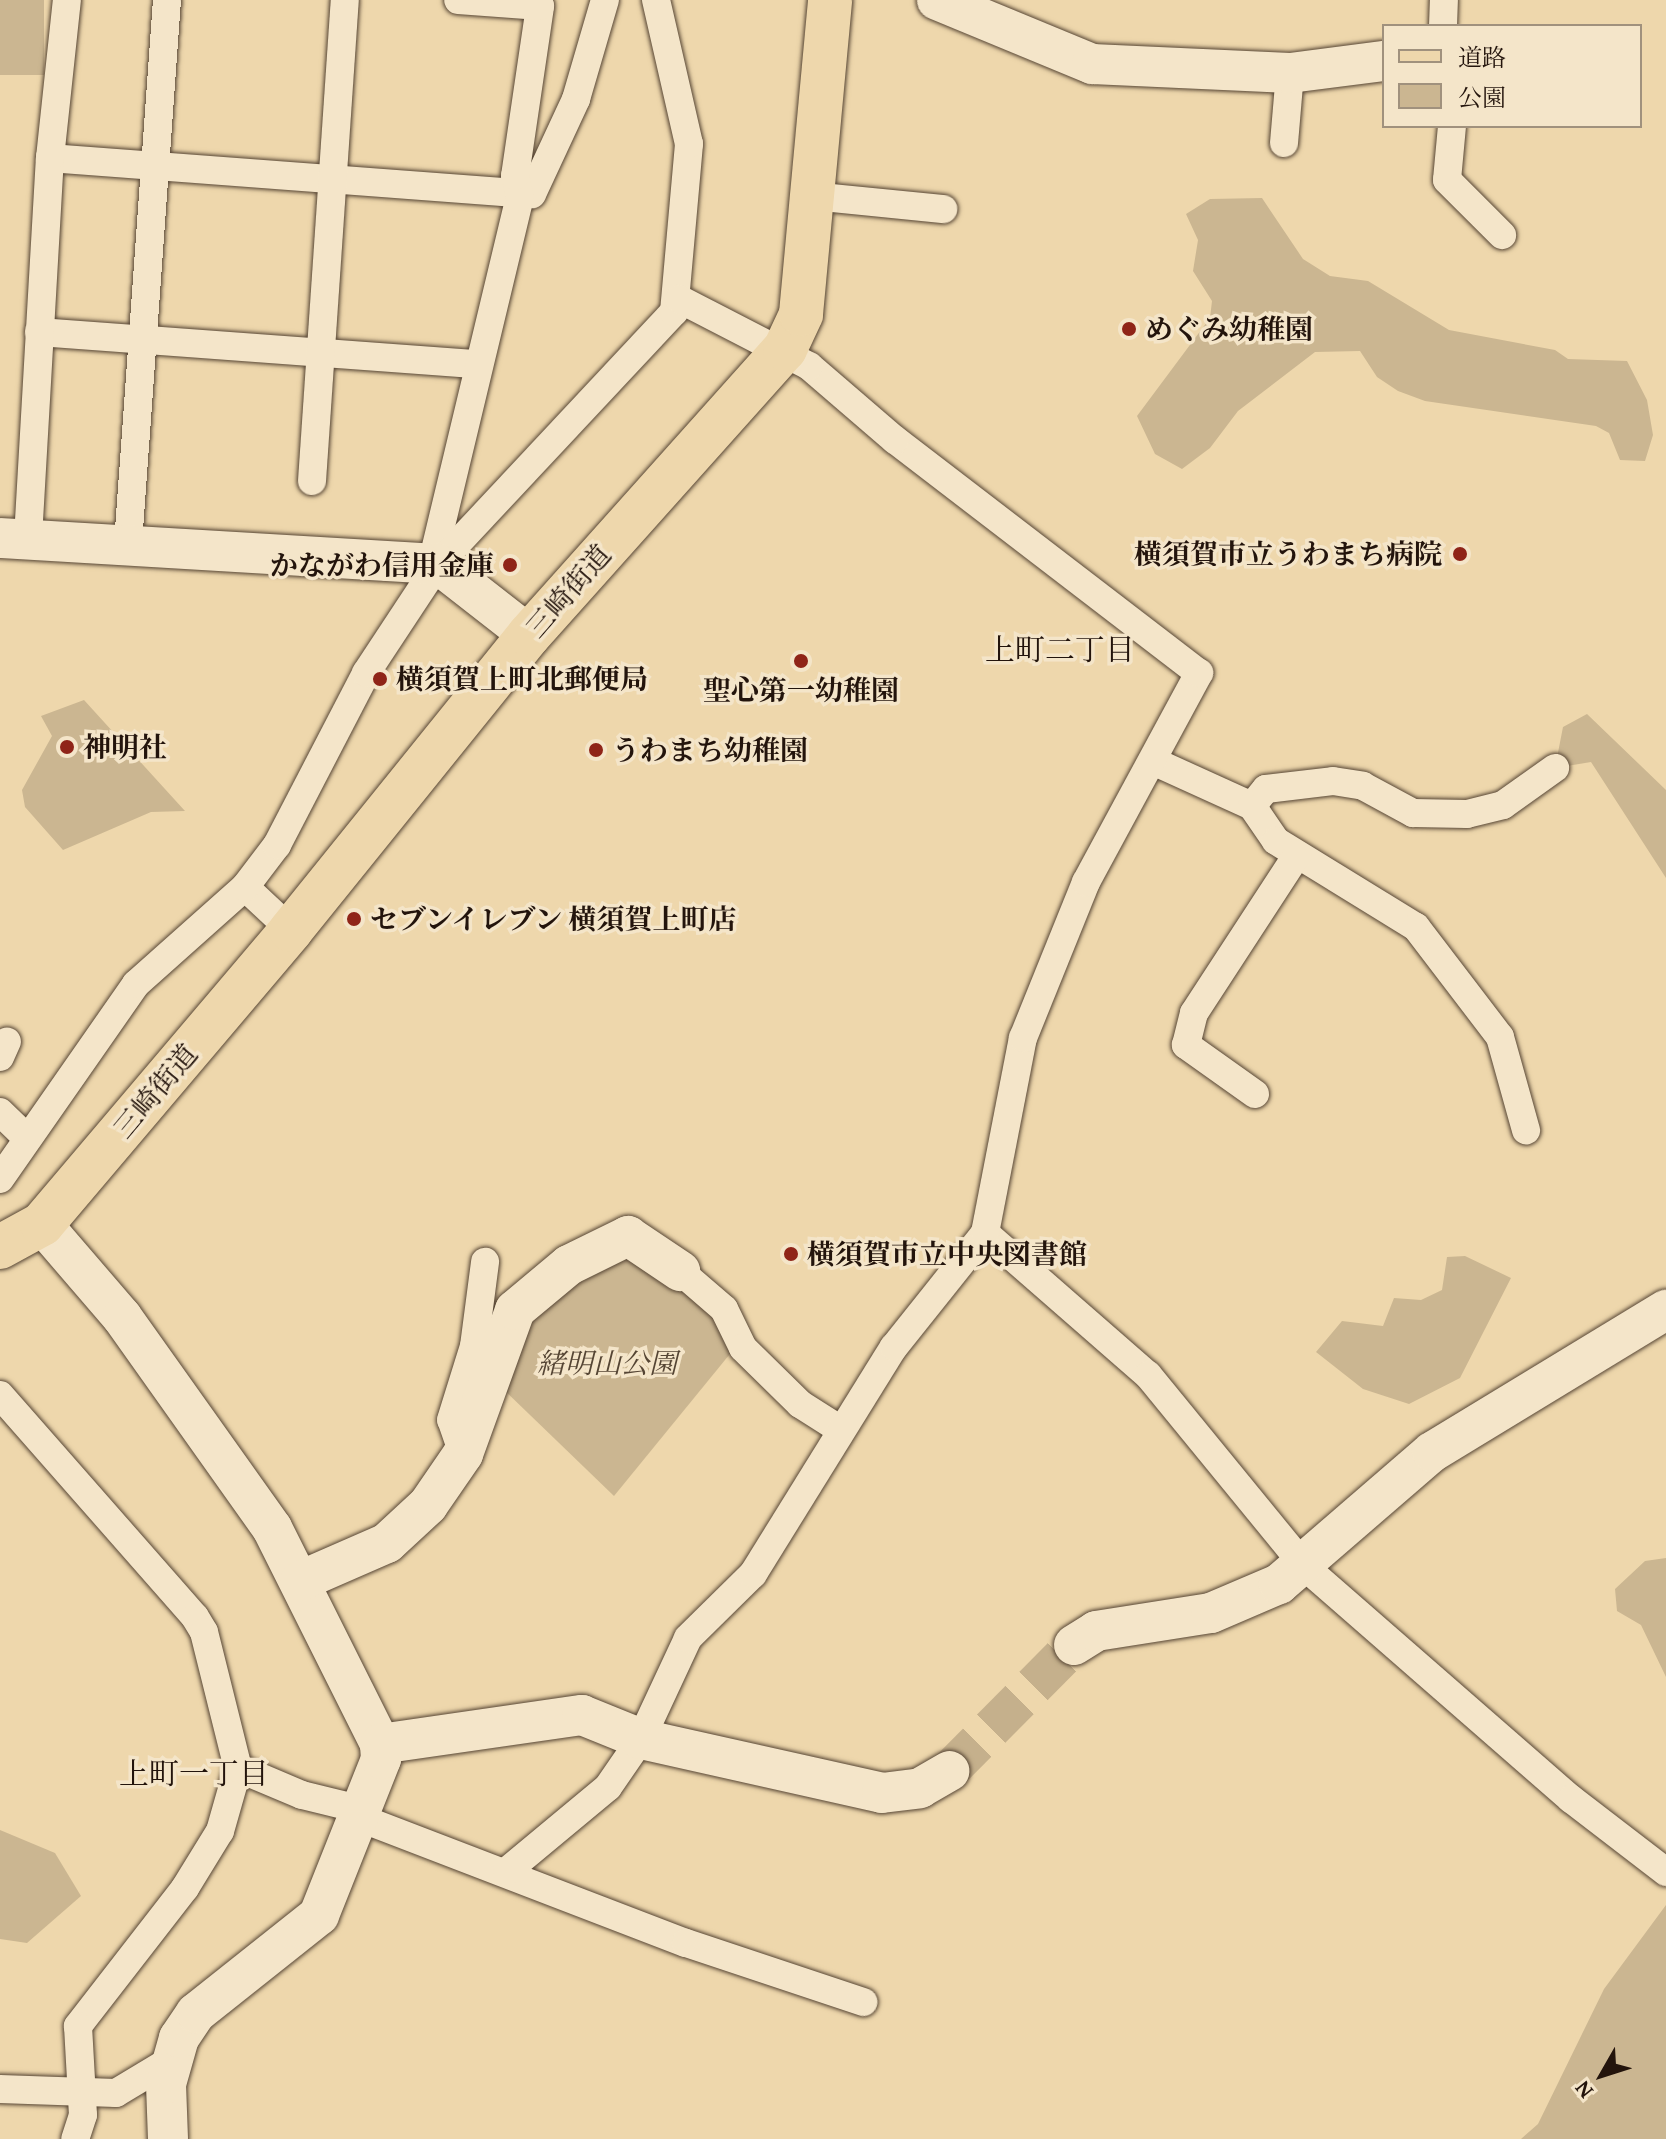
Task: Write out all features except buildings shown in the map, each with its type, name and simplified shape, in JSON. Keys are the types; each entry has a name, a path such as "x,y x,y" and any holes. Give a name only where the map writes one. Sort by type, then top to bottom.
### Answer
{"main road":[{"name":"三崎街道","path":"0,1247 42,1224 291,930 529,635 785,349 801,314 830,0"}],"street":[{"path":"67,0 50,158 39,332 14,538 435,563 529,635"},
{"path":"128,544 158,167 167,0"},
{"path":"312,481 345,0"},
{"path":"435,563 477,364 520,197 515,176 540,6 458,0"},
{"path":"50,158 520,197 537,190 549,165 590,60 605,0"},
{"path":"0,1179 136,984 245,887 277,845 366,673 435,563 674,312 679,299 689,144 656,0"},
{"path":"937,0 1092,64 1290,73 1382,61"},
{"path":"1443,24 1444,0"},
{"path":"1284,143 1290,73"},
{"path":"1452,128 1447,180 1502,235"},
{"path":"812,196 943,209"},
{"path":"507,1871 608,1787 641,1739 688,1638 753,1574 894,1347 985,1233 1023,1038 1086,882 1155,762 1199,673 1186,659 895,440 785,349 679,299"},
{"path":"39,332 477,364"},
{"path":"1155,762 1252,806 1276,841 1416,927 1500,1037 1526,1130"},
{"path":"1252,806 1266,789 1333,781 1363,786 1413,813 1467,814 1503,805 1555,768"},
{"path":"1255,1094 1186,1045 1194,1013 1297,855"},
{"path":"245,887 291,930"},
{"path":"0,1112 27,1138"},
{"path":"42,1224 122,1317 243,1485 300,1581 380,1744 381,1759 362,1814 319,1915 196,2013 171,2060 168,2139"},
{"path":"985,1233 1148,1375 1305,1567 1571,1799 1666,1872"},
{"path":"300,1581 355,1560 409,1526 463,1454 515,1310 569,1265 628,1236 680,1271 724,1309 743,1348 800,1404 841,1430"},
{"path":"463,1454 451,1420 474,1346 485,1262"},
{"path":"1074,1645 1096,1631 1211,1613 1305,1567 1432,1452 1666,1310"},
{"path":"0,1395 195,1617 204,1632 238,1768 220,1831 185,1888 78,2026 79,2095 83,2115 75,2139"},
{"path":"380,1744 582,1715 641,1739 882,1793 920,1788 949,1771"},
{"path":"238,1768 686,1943 863,2002"},
{"path":"0,2089 79,2095 116,2093 171,2060"}],"green space":[{"path":"0,0 44,0 44,75 0,75"},
{"path":"1262,198 1303,259 1330,276 1368,281 1449,330 1555,350 1568,359 1627,361 1647,400 1653,435 1645,461 1620,460 1609,433 1596,426 1425,401 1398,391 1377,377 1360,351 1315,352 1238,411 1210,448 1182,469 1155,454 1137,416 1210,318 1212,301 1193,271 1198,240 1186,214 1210,199"},
{"name":"神明社","path":"84,700 185,811 151,812 63,850 25,807 22,790 52,736 41,716"},
{"path":"1587,714 1666,790 1666,878 1591,762 1555,768 1563,727"},
{"name":"緒明山公園","path":"638,1252 717,1316 734,1349 614,1496 500,1386 540,1297"},
{"path":"1465,1256 1511,1278 1460,1378 1409,1404 1363,1389 1316,1352 1342,1321 1383,1326 1394,1298 1421,1300 1442,1290 1447,1257"},
{"path":"1666,1558 1666,1677 1641,1625 1617,1611 1615,1589 1645,1561"},
{"path":"0,1830 55,1853 81,1896 27,1943 0,1939"},
{"path":"1666,1905 1666,2139 1521,2139 1538,2124 1604,1989"}],"tunnel":[{"path":"949,1771 1074,1645"}],"place":[{"name":"めぐみ幼稚園","path":"1129,329"},
{"name":"横須賀市立うわまち病院","path":"1460,554"},
{"name":"かながわ信用金庫","path":"510,565"},
{"name":"聖心第一幼稚園","path":"801,661"},
{"name":"横須賀上町北郵便局","path":"380,679"},
{"name":"神明社","path":"67,747"},
{"name":"うわまち幼稚園","path":"596,750"},
{"name":"セブンイレブン 横須賀上町店","path":"354,919"},
{"name":"横須賀市立中央図書館","path":"791,1254"}],"district":[{"name":"上町二丁目","path":"1060,649"},
{"name":"上町一丁目","path":"194,1773"}]}
